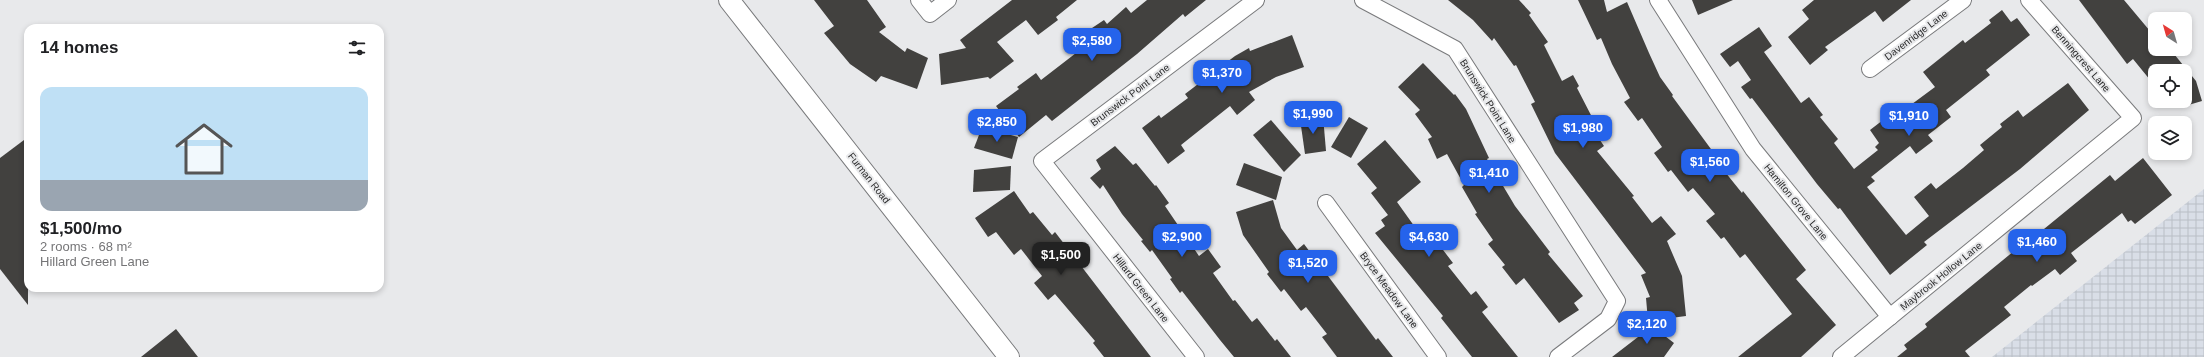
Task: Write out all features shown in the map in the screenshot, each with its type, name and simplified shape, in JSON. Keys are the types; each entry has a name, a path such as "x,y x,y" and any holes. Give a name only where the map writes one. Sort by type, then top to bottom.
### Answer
{"street":[{"name":"Furman Road","path":"729,0 1009,357"},
{"path":"919,0 930,14 948,0"},
{"name":"Brunswick Point Lane","path":"1042,162 1256,0"},
{"name":"Brunswick Point Lane","path":"1363,0 1456,49 1617,301 1608,319 1558,357"},
{"name":"Hamilton Grove Lane","path":"1658,0 1753,148 1890,317"},
{"name":"Davenridge Lane","path":"1870,70 1963,0"},
{"name":"Benningcrest Lane","path":"2029,0 2133,118"},
{"name":"Maybrook Hollow Lane","path":"1841,357 2133,118"},
{"name":"Hillard Green Lane","path":"1042,162 1196,357"},
{"name":"Bryce Meadow Lane","path":"1326,203 1438,357"}],"shaded area":[{"path":"2204,189 2204,357 1992,357"}],"building":[{"path":"814,0 867,0 886,27 879,32 905,52 907,48 928,58 917,89 881,76 876,82 850,64 824,33 834,26"},
{"path":"1012,0 1077,0 1056,17 1058,20 1038,35 1026,20 997,42 1014,61 990,79 988,77 941,85 939,54 966,48 960,40"},
{"path":"1147,0 1206,0 1185,17 1183,14 1137,54 1052,121 1046,115 1019,137 996,106 1019,89 1017,87 1036,73 1041,80 1089,43 1083,34 1104,20 1107,24 1126,7 1131,13"},
{"path":"1448,0 1519,0 1531,13 1529,15 1548,42 1544,45 1562,81 1573,75 1579,86 1577,88 1594,121 1589,124 1604,146 1597,151 1634,196 1632,197 1652,223 1661,216 1676,234 1667,241 1682,276 1686,316 1648,321 1646,298 1650,297 1641,275 1646,273 1555,153 1531,104 1535,102 1516,65 1514,66 1494,38 1492,41 1473,20"},
{"path":"1578,0 1604,0 1607,12 1627,2 1660,77 1673,95 1672,96 1719,160 1717,162 1742,193 1743,191 1806,270 1796,279 1836,325 1801,357 1738,357 1792,314 1745,254 1740,258 1724,237 1721,239 1706,221 1715,214 1693,188 1688,192 1671,170 1668,172 1654,153 1662,147 1642,118 1638,121 1624,102 1630,98 1612,64 1601,38 1597,40"},
{"path":"1692,0 1733,0 1698,15"},
{"path":"1814,0 1911,0 1883,22 1875,11 1825,47 1828,50 1810,65 1788,37 1809,19 1802,10"},
{"path":"2079,0 2124,0 2148,29 2148,56 2176,56 2182,64 2148,64 2148,77 2133,59 2127,64"},
{"path":"2002,10 2011,22 2017,18 2030,35 1986,70 1990,75 1946,110 1951,117 1928,135 1933,141 1916,154 1910,146 1871,177 1875,181 1867,187 1906,235 1929,216 1914,197 1931,183 1936,189 1963,168 1984,150 1980,145 2002,127 2000,124 2018,110 2023,117 2068,83 2089,110 2020,169 1924,242 1927,245 1890,275 1840,208 1838,209 1817,184 1752,98 1750,99 1741,87 1751,80 1738,61 1730,67 1720,54 1759,27 1772,46 1764,52 1801,103 1809,97 1823,115 1820,117 1838,139 1834,143 1854,169 1878,150 1875,147 1879,143 1870,130 1883,120 1885,124 1935,87 1923,72 1963,40 1965,43 1991,23 1989,20"},
{"path":"1292,35 1304,67 1276,77 1249,92 1255,100 1237,115 1230,106 1181,145 1185,151 1168,164 1142,128 1159,115 1161,118 1188,98 1185,94 1235,56 1249,48 1250,51"},
{"path":"1423,63 1454,95 1455,94 1466,109 1489,158 1487,159 1515,206 1550,252 1548,254 1583,296 1574,303 1579,310 1559,323 1524,278 1516,285 1502,267 1505,265 1488,244 1493,240 1475,214 1477,213 1462,187 1464,185 1447,154 1437,159 1428,139 1432,137 1415,114 1420,110 1398,87"},
{"path":"2192,76 2196,81 2202,101 2192,104"},
{"path":"1323,116 1326,151 1305,154 1300,119"},
{"path":"1349,117 1368,128 1351,158 1331,147"},
{"path":"1271,120 1301,155 1284,172 1253,135"},
{"path":"982,127 1018,137 1012,159 974,148"},
{"path":"24,140 24,292 28,292 28,305 0,269 0,158"},
{"path":"1385,140 1421,182 1397,202 1417,230 1419,229 1435,250 1440,246 1453,263 1448,266 1471,295 1476,291 1488,307 1482,312 1518,357 1472,357 1441,318 1443,316 1375,233 1385,226 1381,220 1388,215 1371,193 1377,188 1357,164"},
{"path":"1115,146 1133,165 1136,163 1155,186 1156,185 1169,203 1165,206 1199,256 1208,249 1221,267 1213,273 1233,301 1235,300 1252,322 1257,318 1275,341 1277,339 1291,357 1234,357 1182,291 1180,293 1170,279 1172,278 1152,250 1150,252 1141,241 1143,240 1122,214 1103,185 1100,189 1090,178 1101,169 1096,160"},
{"path":"2143,158 2172,195 2135,224 2131,220 2128,222 2122,213 2071,253 2077,261 2060,275 2055,269 2032,286 2031,285 2004,307 2011,315 1965,351 1970,357 1897,357 1907,349 1904,345 1927,327 1925,324 2014,251 2013,250 2044,229 2110,175 2115,181"},
{"path":"1244,163 1282,177 1276,200 1236,185"},
{"path":"1011,166 1010,190 973,192 974,170"},
{"path":"1014,191 1030,214 1033,212 1052,235 1055,232 1151,357 1104,357 1093,343 1095,341 1055,294 1048,300 1034,283 1042,276 1021,249 1014,255 996,232 988,237 975,218"},
{"path":"1273,200 1281,228 1297,250 1304,244 1376,340 1378,338 1393,357 1337,357 1322,337 1327,334 1306,307 1301,311 1284,289 1281,292 1267,274 1269,272 1243,235 1236,212"},
{"path":"1648,323 1674,343 1664,357 1612,357 1638,337"},
{"path":"176,329 198,357 141,357"}]}
